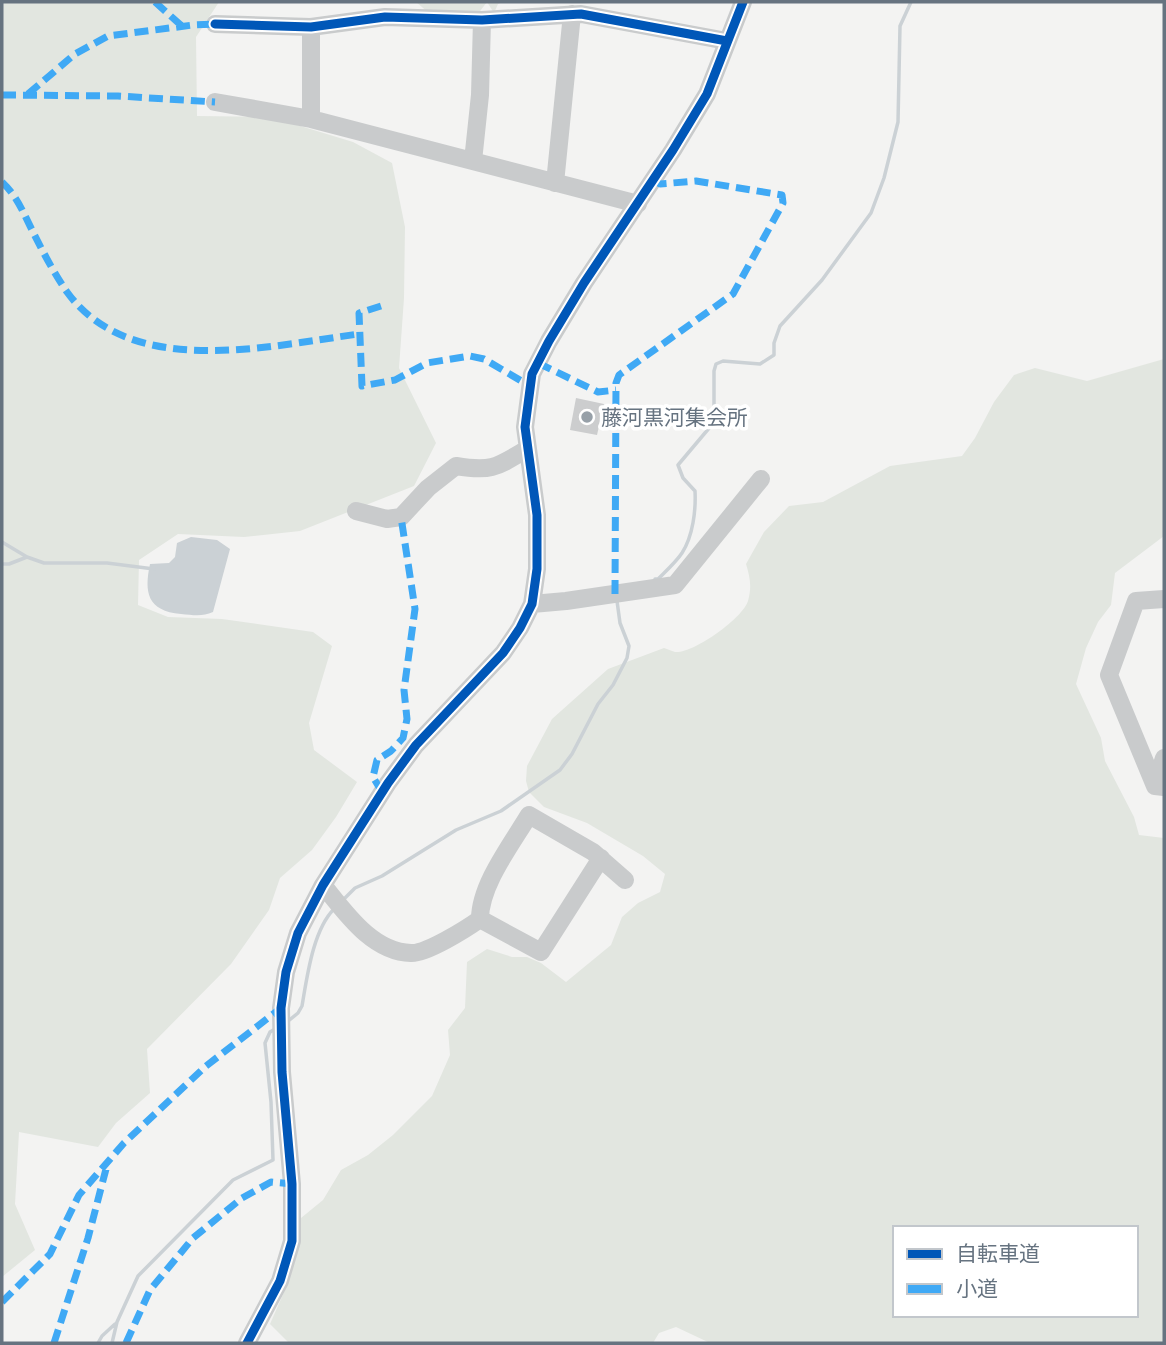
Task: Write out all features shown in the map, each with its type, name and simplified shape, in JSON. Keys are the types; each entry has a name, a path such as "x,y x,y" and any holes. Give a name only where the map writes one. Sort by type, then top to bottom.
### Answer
{"street":[{"path":"247,1343 281,1281 292,1241 292,1184 282,1072 281,1027 286,972 298,933 333,898 387,783 416,744 503,653 532,604 537,569 537,515 525,427 532,374 584,283 638,204 707,94 743,2"},
{"path":"215,24 311,27 385,16 482,20 581,13 727,41"},
{"path":"555,183 572,14"},
{"path":"473,161 480,95 482,20"},
{"path":"311,27 311,119"},
{"path":"215,102 311,119 638,204"},
{"path":"356,511 387,519 401,517 428,488 456,466 478,470 497,467 527,449"},
{"path":"532,604 676,585 761,479"},
{"path":"1160,786 1109,675 1136,601 1164,598"},
{"path":"1160,786 1164,758"},
{"path":"480,919 484,892 529,816 601,858 625,880"},
{"path":"480,919 541,952 601,858"},
{"path":"333,898 366,934 388,948 413,954 440,943 480,919"}],"shaded area":[{"path":"2,2 219,2 196,37 197,116 271,117 353,142 392,163 405,227 399,368 436,443 414,486 300,531 244,537 178,534 139,560 138,605 168,617 222,619 313,632 332,646 309,723 314,750 357,782 312,850 280,878 269,910 231,964 147,1049 150,1093 116,1123 98,1147 19,1132 15,1204 35,1250 2,1277"},
{"path":"416,2 487,2 477,15 429,13"},
{"path":"487,2 503,2 498,4 494,13"},
{"path":"1164,359 1164,536 1115,573 1111,605 1098,622 1086,648 1076,684 1101,738 1105,761 1134,817 1139,835 1164,838 1164,1343 710,1343 676,1327 659,1333 653,1343 289,1343 270,1324 288,1283 301,1218 323,1200 341,1170 368,1155 393,1135 432,1096 450,1055 448,1030 465,1008 467,962 487,949 512,957 527,957 541,963 566,982 611,945 622,917 638,903 660,892 665,874 643,856 587,823 544,807 529,792 526,781 527,766 552,719 608,669 664,648 675,652 683,651 705,641 727,625 748,601 750,582 746,564 764,532 789,506 823,502 890,466 962,456 994,402 1014,375 1035,368 1087,381"},
{"path":"191,537 217,540 230,549 213,612 205,615 181,614 161,609 150,598 148,591 150,564 169,563 175,557 177,543"}],"building":[{"path":"576,398 604,404 597,435 570,430"}],"waterway":[{"path":"655,579 680,556 691,531 695,491 683,478 678,465 710,427 714,417 716,364 723,361 760,364 774,355 774,343 780,326 822,280 871,213 884,178 898,122 900,26 911,2"},
{"path":"2,542 27,557"},
{"path":"2,564 27,557 44,563 107,563 154,569"},
{"path":"342,901 355,888 382,876 456,830 501,811 560,770 627,658 629,646 620,623 617,601"},
{"path":"287,1022 302,1006 316,941 334,909"},
{"path":"112,1343 117,1322 138,1276 233,1180 273,1160 265,1043 270,1032 275,1029"},
{"path":"98,1343 115,1324"}],"marked path":[{"path":"155,2 183,27"},
{"path":"28,94 75,54 108,36 215,24"},
{"path":"2,95 118,96 215,102"},
{"path":"615,594 616,383 619,375 733,294 783,203 782,195 696,181 660,184 653,180"},
{"path":"2,182 20,206 67,292 94,320 127,337 164,347 203,351 284,345 359,334"},
{"path":"381,306 359,313 362,386 395,380 427,363 470,356 484,359 530,386"},
{"path":"538,363 598,392 616,390"},
{"path":"382,792 373,777 377,760 391,751 403,738 407,719 404,690 415,609 401,517"},
{"path":"2,1302 50,1254 79,1195 124,1143 206,1066 281,1008"},
{"path":"54,1343 88,1238 106,1169"},
{"path":"126,1343 150,1290 193,1238 242,1198 271,1182 292,1184"}],"cycle path":[{"path":"247,1343 280,1281 292,1241 292,1184 282,1072 281,1008 286,972 298,933 323,885 388,783 416,745 503,653 532,604 537,569 537,515 525,427 532,374 584,283 707,94 743,2"},
{"path":"215,24 311,27 385,17 482,20 581,14 727,41"}],"place":[{"name":"藤河黒河集会所","path":"587,417"}]}
